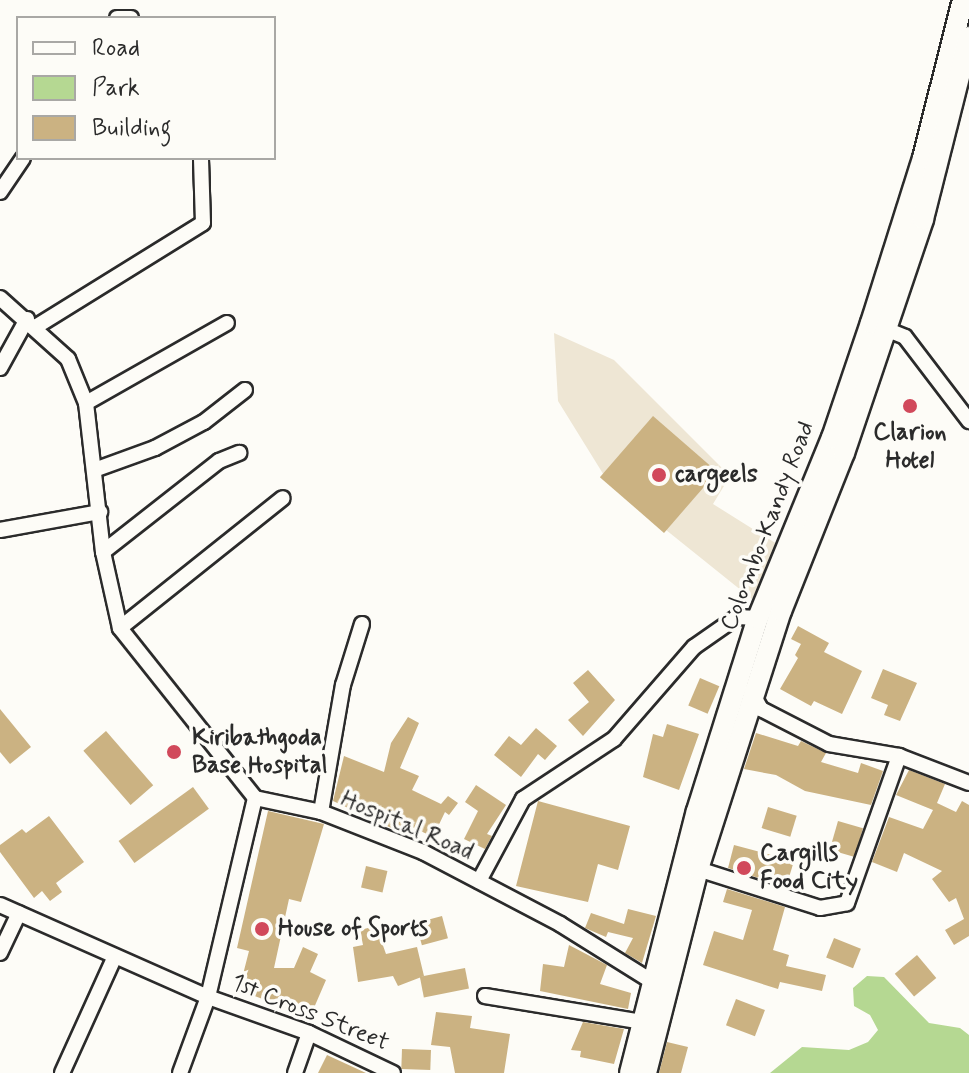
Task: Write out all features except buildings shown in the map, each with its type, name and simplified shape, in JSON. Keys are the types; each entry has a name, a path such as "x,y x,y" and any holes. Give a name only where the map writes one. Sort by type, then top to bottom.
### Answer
{"highway":[{"name":"Colombo-Kandy Road","path":"646,1073 659,986 745,688 879,326 963,0"},
{"name":"Colombo-Kandy Road","path":"630,1073 642,1022 659,986 698,869 745,688 758,618 923,219 969,37"}],"street":[{"path":"0,192 22,160"},
{"path":"0,368 32,323 203,223 201,160"},
{"path":"0,298 32,323 68,359 86,403 97,469 103,552 120,628 255,798 208,997 180,1073"},
{"path":"86,403 227,323"},
{"path":"879,326 905,337 969,421"},
{"path":"97,469 155,448 204,422 245,390"},
{"path":"103,552 219,461 239,453"},
{"path":"120,628 283,498"},
{"path":"0,530 100,512"},
{"path":"479,881 523,799 614,739 694,647 737,617 758,618"},
{"path":"321,812 343,685 362,624"},
{"path":"745,688 761,709 829,744 899,756 969,783"},
{"path":"698,869 820,908 847,903 899,756"},
{"name":"Hospital Road","path":"255,798 321,812 423,852 560,924 659,986"},
{"name":"1st Cross Street","path":"0,905 208,997 309,1033 393,1073"},
{"path":"0,953 19,913"},
{"path":"62,1073 115,956"},
{"path":"485,996 642,1022"},
{"path":"295,1073 309,1033"}],"shaded area":[{"path":"554,333 614,360 730,476 713,504 777,544 752,599 610,485 558,401"}],"green space":[{"path":"867,976 884,977 929,1023 960,1028 969,1035 969,1073 770,1073 802,1047 849,1050 868,1042 878,1030 870,1015 854,1006 853,988"}],"place":[{"name":"Clarion Hotel","path":"910,406"},
{"name":"cargeels","path":"659,475"},
{"name":"Kiribathgoda Base Hospital","path":"174,752"},
{"name":"Cargills Food City","path":"744,868"},
{"name":"House of Sports","path":"262,929"}]}
